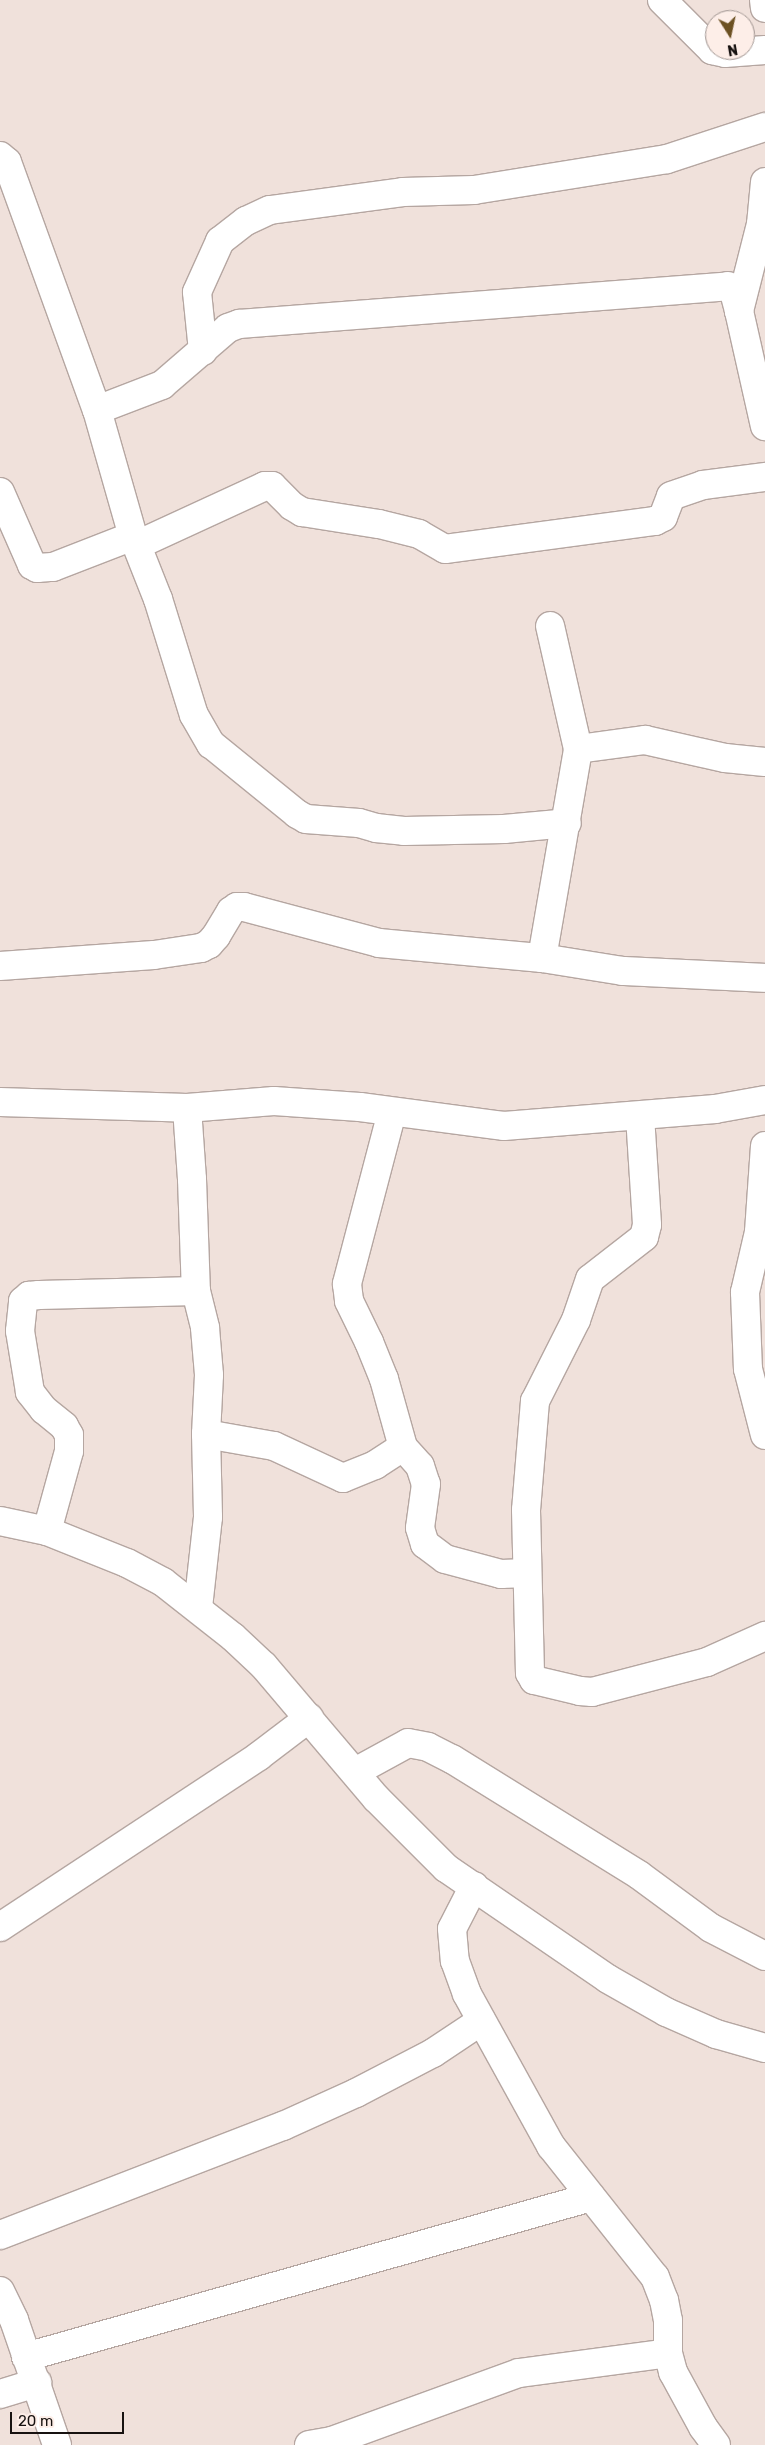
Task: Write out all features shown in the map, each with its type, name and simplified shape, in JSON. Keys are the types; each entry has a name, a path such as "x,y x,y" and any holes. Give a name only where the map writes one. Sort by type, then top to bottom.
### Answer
{"street":[{"path":"662,0 712,50 725,53 765,50"},
{"path":"764,0 765,8"},
{"path":"203,351 197,292 220,241 246,221 270,210 404,192 474,190 667,160 765,127"},
{"path":"0,156 7,162 97,410 135,540 158,599 194,715 205,737 218,752 306,819 358,823 376,828 404,831 504,829 567,823"},
{"path":"739,311 763,223 765,182"},
{"path":"97,410 162,385 228,328 238,324 728,286 734,292 765,426"},
{"path":"0,492 32,565 37,568 53,567 135,540 265,486 272,486 292,506 302,512 387,526 419,534 445,549 655,521 663,517 671,496 703,485 765,477"},
{"path":"542,958 567,823 578,749 550,626"},
{"path":"578,749 645,740 725,758 765,762"},
{"path":"0,966 154,955 201,948 209,944 231,911 238,907 379,943 542,958 623,971 765,978"},
{"path":"0,1102 187,1108 274,1101 392,1112 504,1126 715,1109 765,1100"},
{"path":"187,1108 192,1178 196,1291 205,1328 209,1375 206,1434 208,1517 198,1608"},
{"path":"392,1112 346,1294 384,1378 403,1447 420,1466 426,1484 420,1528 425,1544 445,1559 501,1574 527,1573"},
{"path":"640,1116 647,1225 644,1236 638,1243 590,1279 576,1320 535,1401 526,1510 530,1673 534,1680 580,1692 592,1692 707,1662 765,1636"},
{"path":"765,1146 759,1232 745,1292 748,1369 765,1435"},
{"path":"47,1531 68,1451 69,1435 64,1426 44,1410 30,1392 20,1330 23,1301 29,1296 38,1295 196,1291"},
{"path":"206,1434 274,1446 343,1478 375,1465 403,1447"},
{"path":"0,1521 47,1531 127,1563 163,1582 198,1608 264,1666 376,1798 446,1868 608,1978 666,2012 716,2034 765,2048"},
{"path":"0,1927 259,1756 309,1718"},
{"path":"355,1772 408,1743 428,1747 460,1764 638,1875 711,1928 765,1956"},
{"path":"474,1886 454,1925 452,1937 455,1961 467,1994 551,2146 655,2277 664,2300 668,2321 668,2353 673,2372 685,2396 716,2445"},
{"path":"0,2235 283,2126 356,2093 433,2053 481,2021"},
{"path":"26,2357 591,2197"},
{"path":"0,2291 14,2320 57,2445"},
{"path":"309,2445 332,2442 519,2373 668,2353"},
{"path":"0,2394 37,2383"}]}
